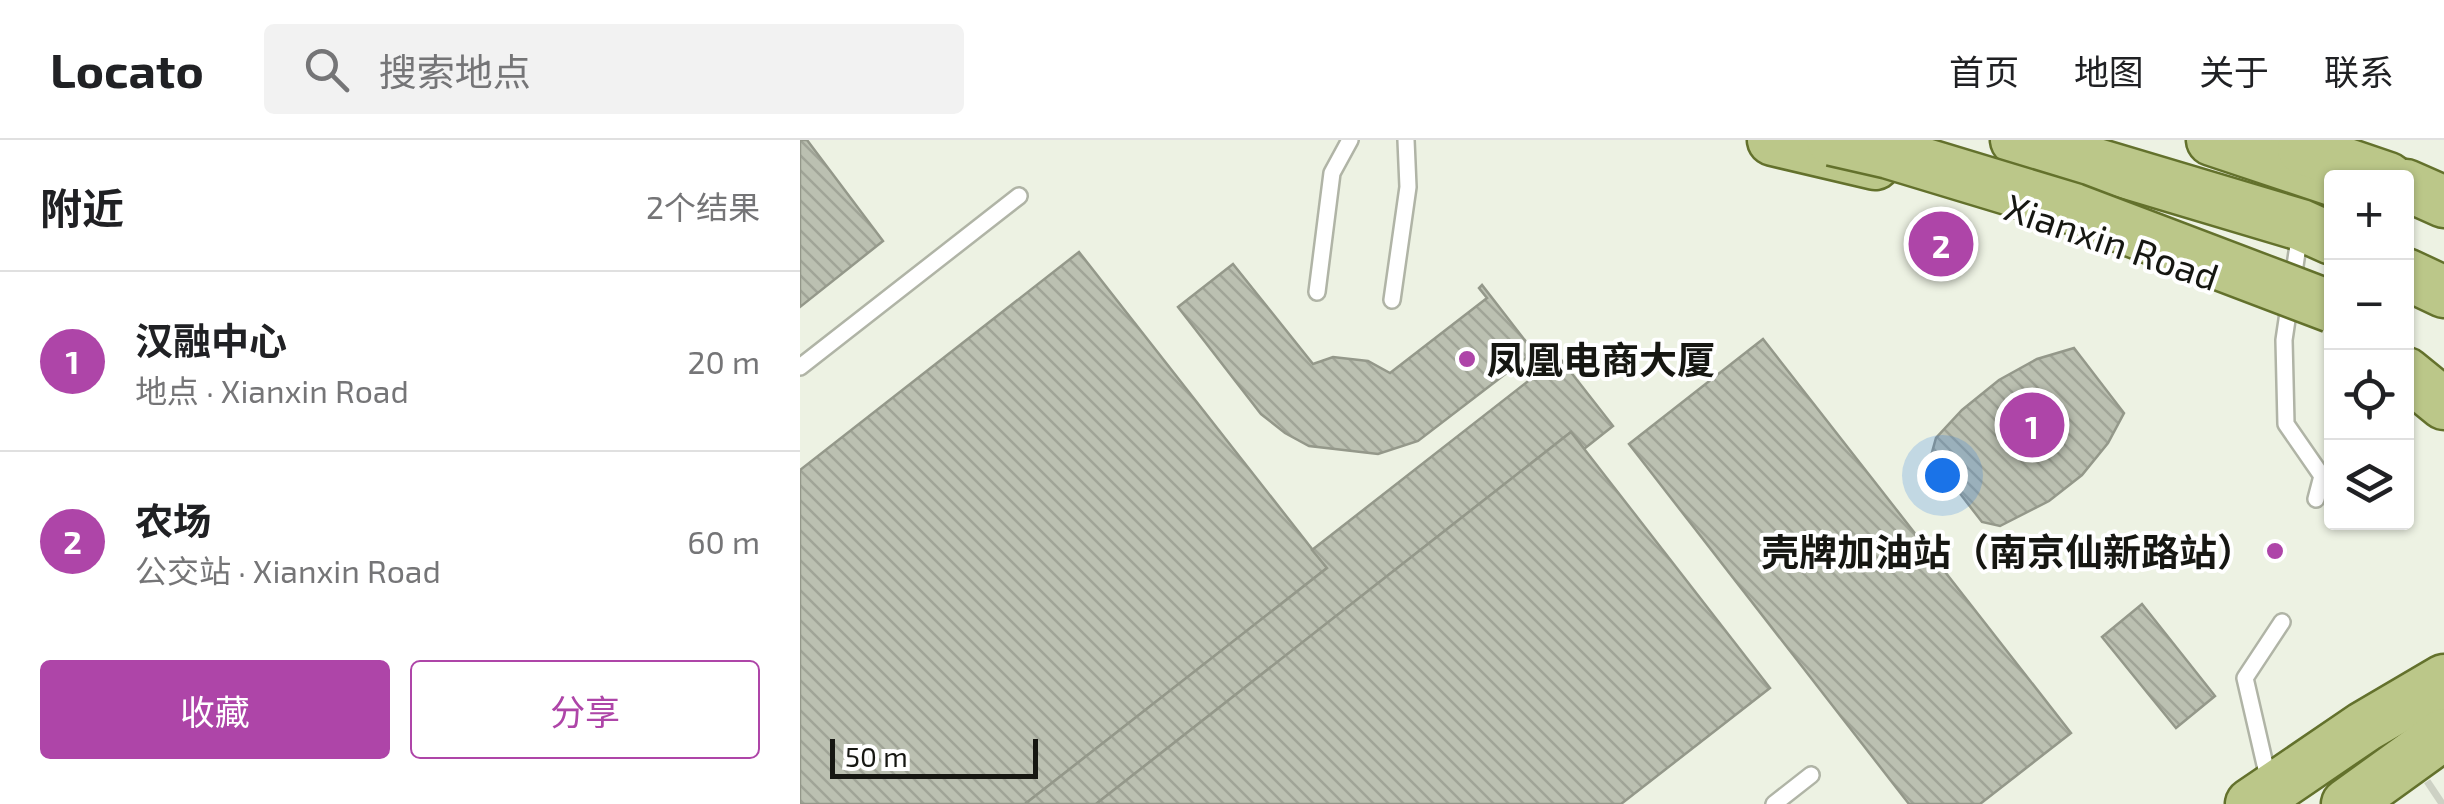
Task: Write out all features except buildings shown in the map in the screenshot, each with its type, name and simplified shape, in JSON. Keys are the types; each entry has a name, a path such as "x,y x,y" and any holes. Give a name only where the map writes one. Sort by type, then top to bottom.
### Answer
{"main road":[{"name":"Xianxin Road","path":"1773,140 1917,174 2298,306 2324,309"},
{"path":"1832,140 2074,208 2324,308"},
{"name":"Xianxin Road","path":"2016,140 2316,232"},
{"path":"2212,140 2324,177"},
{"path":"2277,140 2365,170"},
{"path":"2414,189 2444,202"},
{"path":"2414,215 2444,228"},
{"path":"2414,278 2444,292"},
{"path":"2409,350 2444,371"},
{"path":"2414,359 2444,371"},
{"path":"2414,380 2444,404"},
{"path":"2275,800 2364,727 2444,680"},
{"path":"2275,800 2383,748 2444,698"},
{"path":"2347,804 2444,734"}],"lane":[{"path":"1318,292 1332,173 1350,140"},
{"path":"1392,300 1408,188 1406,140"},
{"path":"800,367 1019,196"},
{"path":"2316,232 2284,340 2286,424 2322,476 2316,499"},
{"path":"2275,800 2245,678 2282,622"},
{"path":"1774,804 1811,775"}],"tunnel":[{"path":"2438,804 2444,800"}],"place":[{"name":"农场","path":"1941,244"},
{"name":"凤凰电商大厦","path":"1467,359"},
{"name":"汉融中心","path":"2032,425"},
{"name":"壳牌加油站（南京仙新路站）","path":"2275,551"}]}
